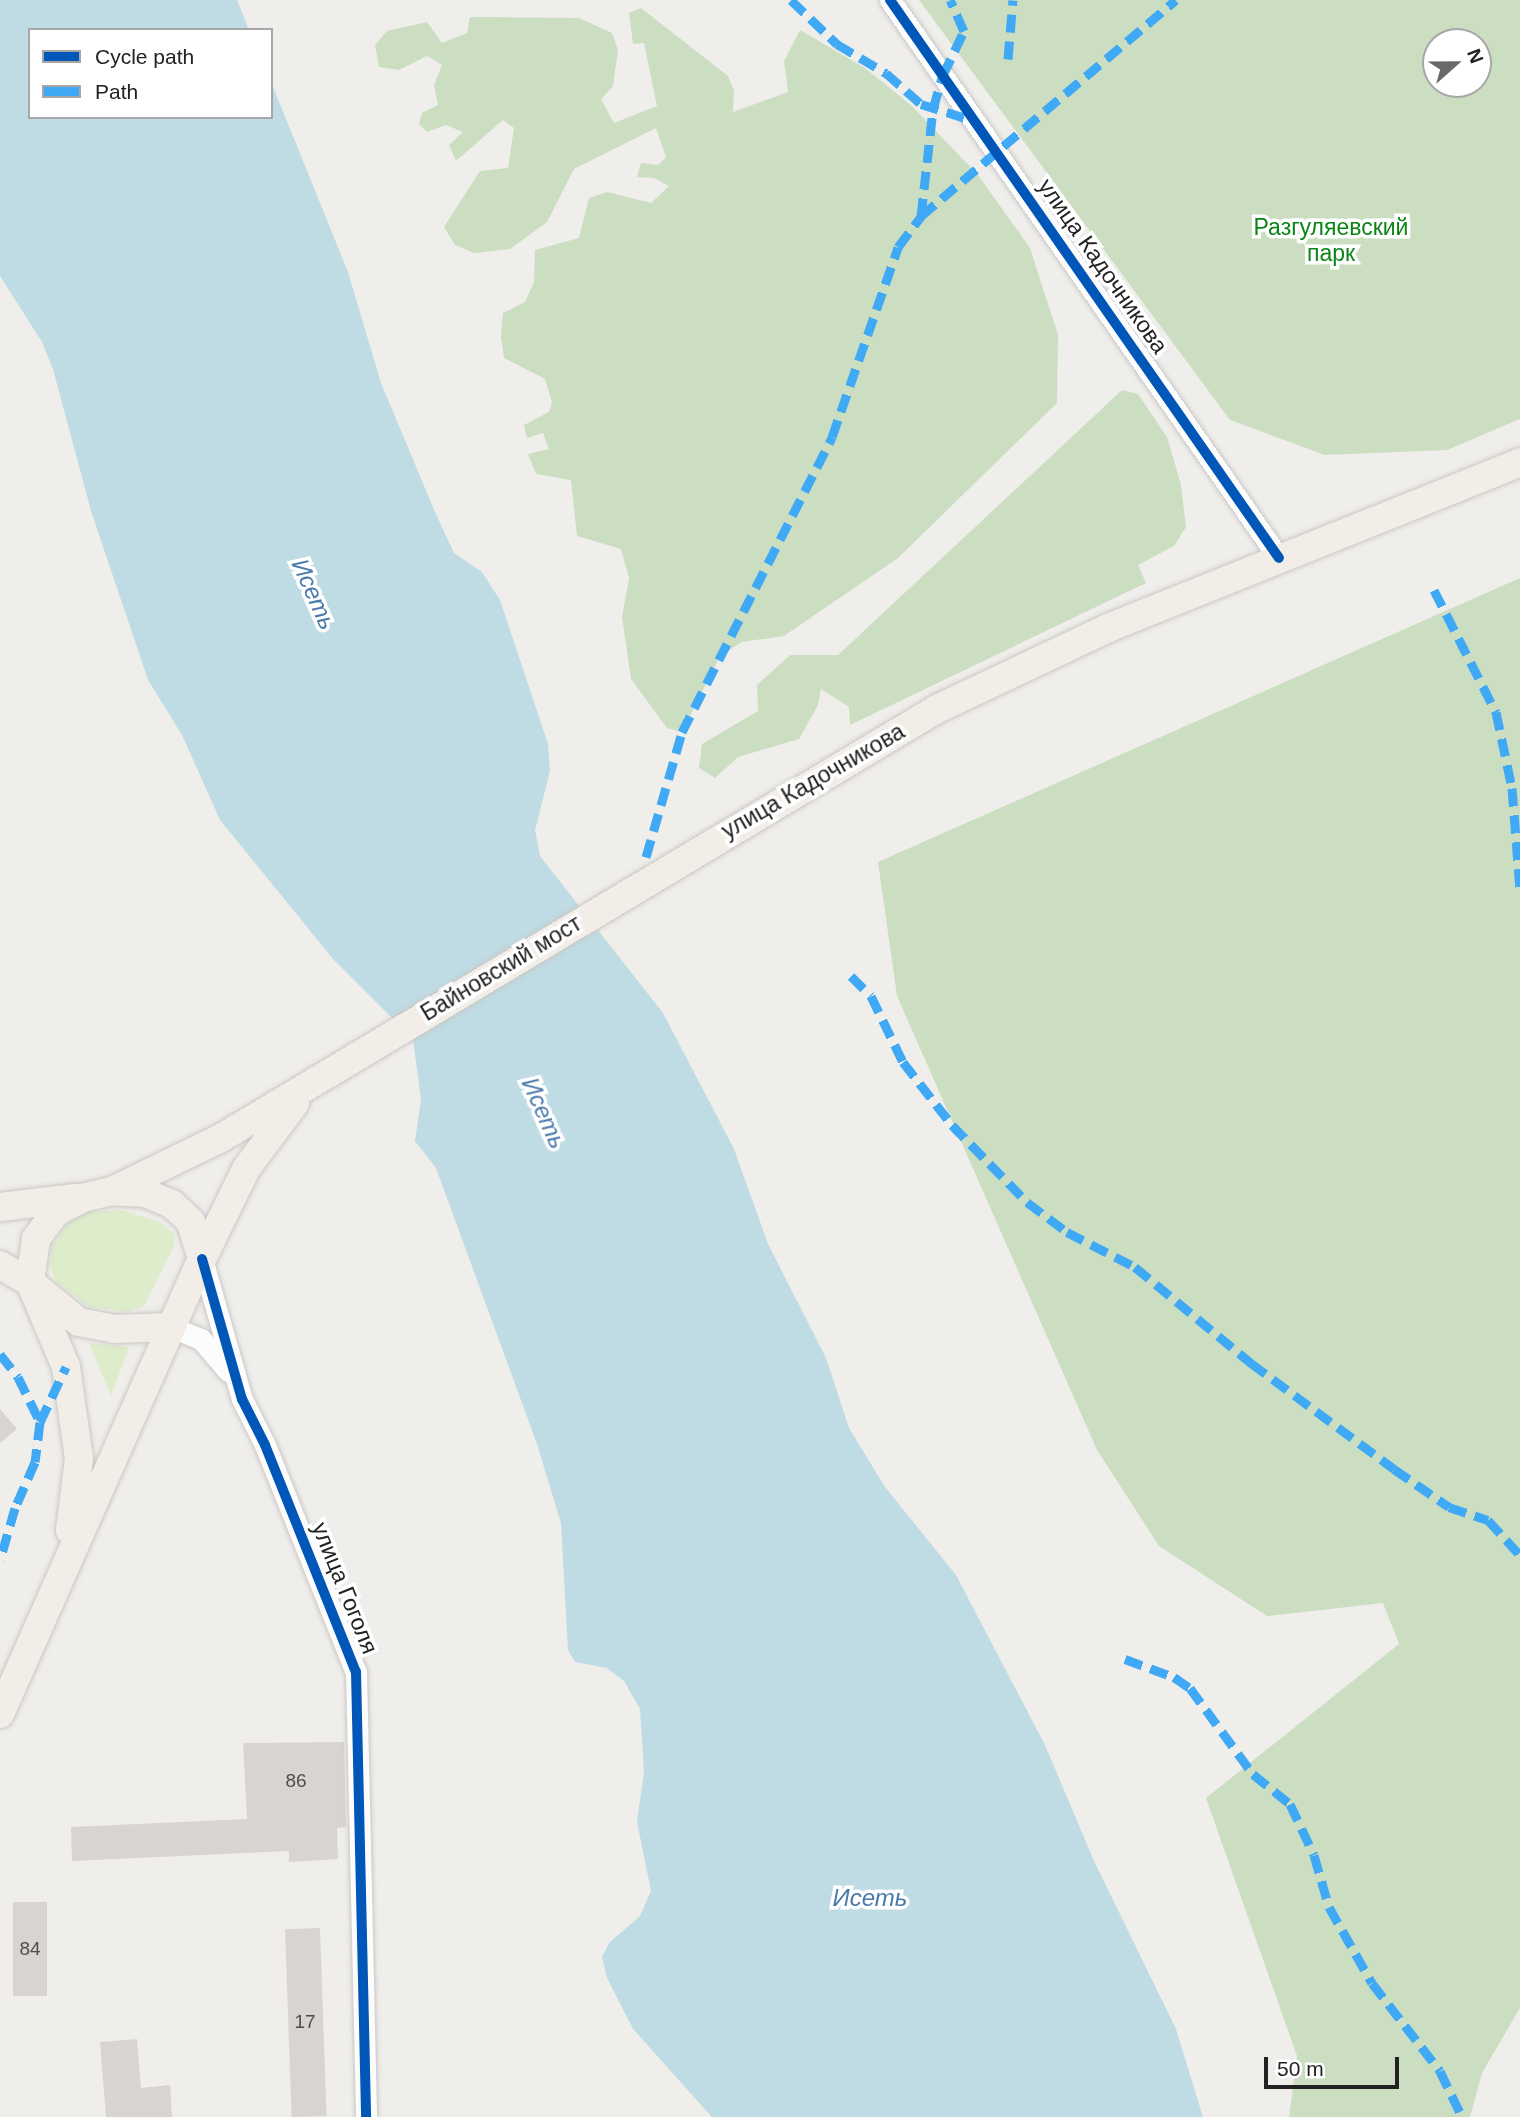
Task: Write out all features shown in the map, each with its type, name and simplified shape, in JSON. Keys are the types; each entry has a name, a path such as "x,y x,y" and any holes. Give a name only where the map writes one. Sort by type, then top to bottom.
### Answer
{"main road":[{"name":"улица Кадочникова","path":"656,875 888,736 972,691 1108,628 1520,462"},
{"name":"Байновский мост","path":"350,1058 656,875"},
{"path":"60,1574 79,1458 66,1367 30,1282 36,1239 56,1212 181,1160 350,1058"},
{"path":"0,1714 202,1259 260,1145 300,1098 350,1058"},
{"path":"0,1207 99,1194 145,1193 172,1204 191,1222 202,1259"},
{"path":"0,1265 30,1282 79,1322 114,1329 171,1327"}],"street":[{"name":"улица Кадочникова","path":"890,0 1279,558"},
{"name":"улица Гоголя","path":"202,1259 242,1399 265,1445 356,1672 366,2117"},
{"path":"171,1327 201,1339 225,1367 242,1399"}],"green space":[{"name":"Разгуляевский парк","path":"919,0 1520,0 1520,419 1447,450 1325,455 1230,420"},
{"path":"641,8 728,76 734,91 733,112 788,92 784,61 800,30 865,68 912,106 978,175 1030,248 1058,335 1057,403 898,558 784,636 742,642 720,656 682,732 667,728 631,679 622,617 629,578 621,549 577,536 571,480 536,474 528,454 549,449 543,433 527,438 524,425 549,412 552,402 545,379 504,358 501,337 503,313 525,302 534,282 535,250 579,238 589,198 607,192 651,203 669,186 654,178 637,177 641,163 658,165 666,157 656,128 574,169 547,222 510,249 474,253 455,245 444,227 480,171 508,168 514,128 503,120 456,161 449,145 463,132 446,125 427,132 419,124 422,113 438,105 434,85 442,65 427,56 399,70 379,67 375,45 387,31 427,22 442,43 467,33 470,17 579,18 612,33 618,50 613,86 601,99 614,123 657,106 644,43 633,44 629,13"},
{"path":"1122,390 1138,394 1167,437 1181,485 1186,527 1174,546 1138,565 1146,583 850,725 849,707 821,689 818,705 799,739 738,757 715,778 699,768 702,744 758,711 757,685 790,655 838,655"},
{"path":"1520,578 1520,2008 1482,2073 1470,2117 1289,2117 1297,2056 1206,1798 1399,1644 1383,1603 1267,1616 1159,1546 1097,1450 897,996 878,862"},
{"path":"121,1210 160,1222 175,1235 174,1246 144,1306 128,1312 89,1307 56,1282 50,1266 52,1245 70,1221 88,1212"},
{"path":"89,1343 129,1347 111,1396"}],"water":[{"name":"Исеть","path":"0,0 237,0 248,28 28,28 28,119 273,119 273,87 348,272 381,383 435,512 454,553 482,572 500,600 548,744 550,771 535,830 540,856 663,1013 734,1149 768,1244 826,1358 849,1428 885,1487 956,1575 1045,1745 1094,1861 1176,2029 1203,2117 712,2117 633,2029 607,1978 602,1957 609,1943 640,1916 651,1891 637,1822 644,1772 640,1709 624,1681 607,1668 575,1662 568,1650 561,1523 537,1444 436,1168 415,1141 421,1100 413,1039 333,959 220,820 182,735 148,680 91,511 53,369 42,342 0,276"}],"building":[{"path":"0,1409 17,1429 0,1443"},
{"path":"344,1742 346,1827 337,1828 338,1859 289,1862 289,1851 72,1861 71,1827 247,1819 243,1743"},
{"path":"13,1902 47,1902 47,1996 13,1996"},
{"path":"320,1928 327,2116 292,2117 285,1929"},
{"path":"137,2039 141,2088 170,2085 172,2117 106,2117 100,2042"}],"marked path":[{"path":"791,0 837,44 886,73 921,104 972,120"},
{"path":"921,216 933,109 943,75 964,31 950,0"},
{"path":"1008,59 1013,0"},
{"path":"646,857 682,732 832,437 898,247 921,216 1176,0"},
{"path":"1434,590 1496,712 1512,788 1520,889"},
{"path":"851,976 871,996 903,1062 952,1125 1027,1202 1067,1232 1135,1267 1251,1363 1394,1469 1449,1507 1488,1520 1520,1555"},
{"path":"0,1354 18,1377 40,1422 35,1462 15,1508 0,1560"},
{"path":"40,1422 66,1367"},
{"path":"1125,1659 1174,1677 1190,1688 1253,1774 1290,1804 1314,1855 1329,1907 1372,1983 1440,2071 1462,2117"}],"cycle path":[{"path":"890,0 1279,558"},
{"path":"202,1259 242,1399 265,1445 356,1672 366,2117"}]}
